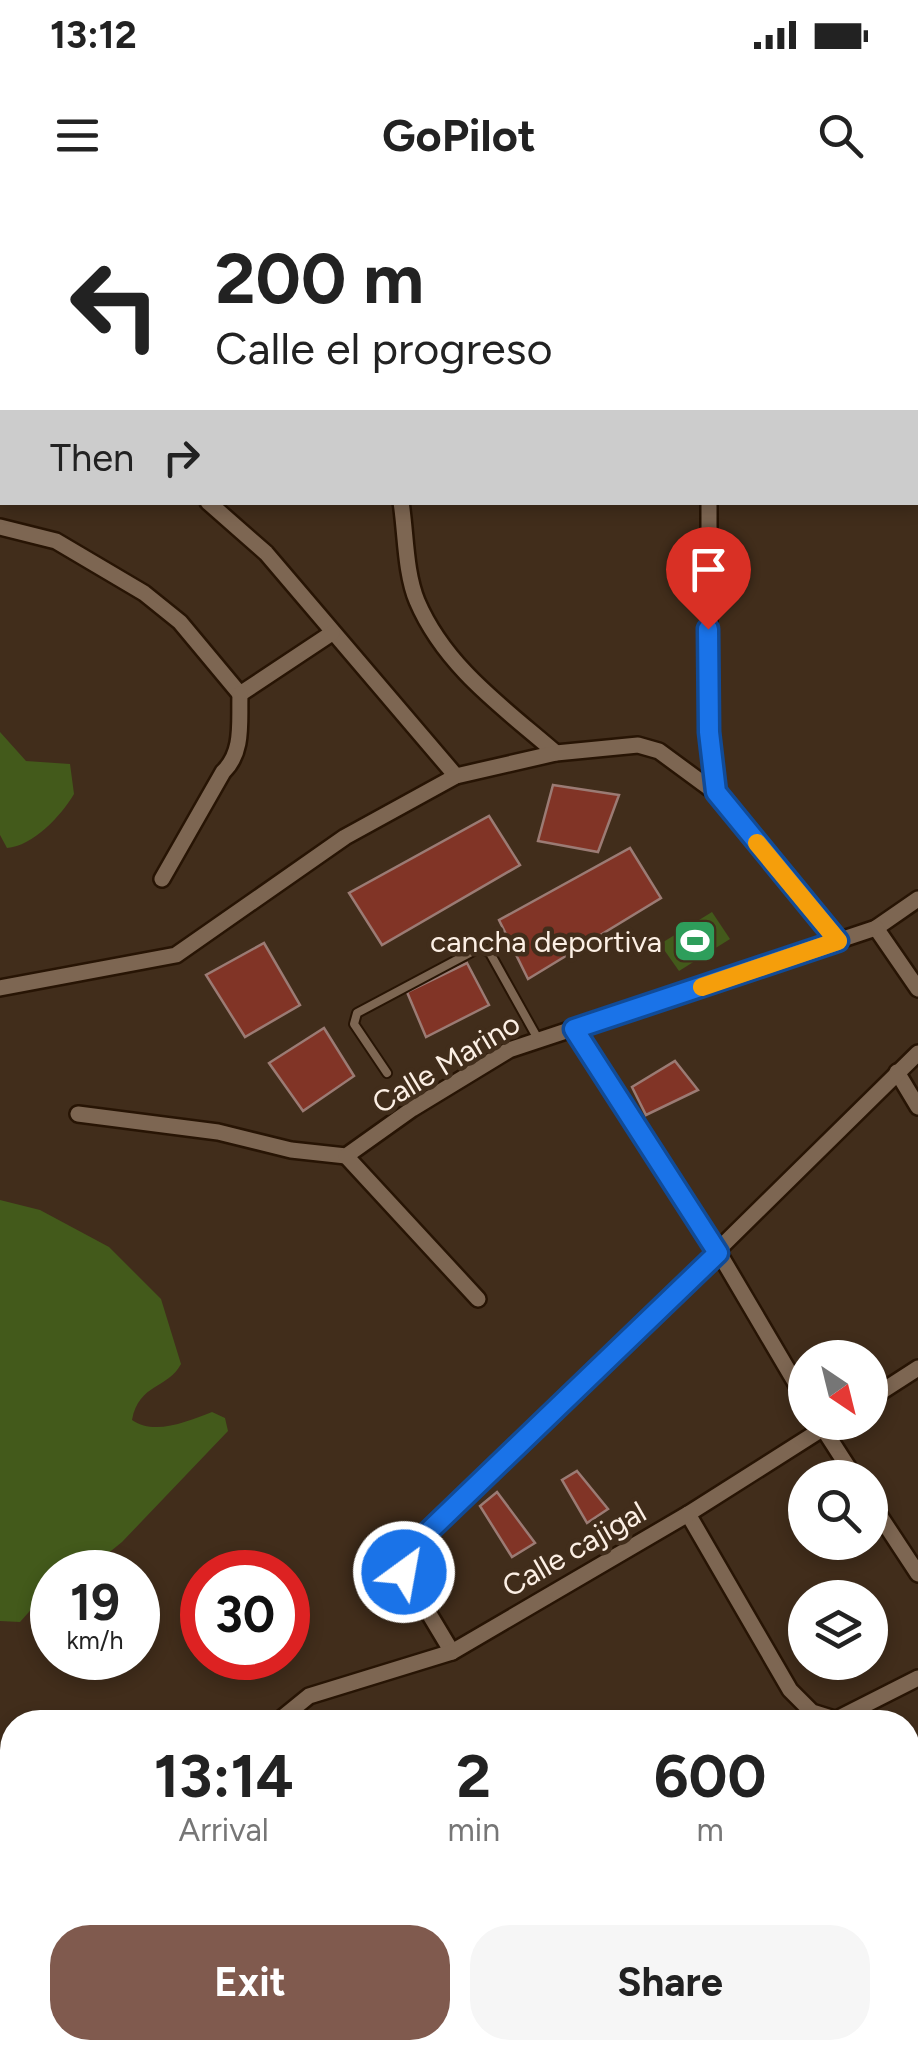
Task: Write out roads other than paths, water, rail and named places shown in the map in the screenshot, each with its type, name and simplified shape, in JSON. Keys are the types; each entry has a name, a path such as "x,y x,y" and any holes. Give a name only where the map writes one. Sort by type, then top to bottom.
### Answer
{"street":[{"path":"211,505 266,552 456,776"},
{"path":"402,505 417,600 446,650 462,673 556,753"},
{"path":"710,505 709,732 716,792"},
{"path":"0,527 56,540 144,593 180,622 240,694 238,746 233,762 222,772 162,879"},
{"path":"240,694 332,633"},
{"path":"0,988 176,955 345,836 456,776 524,764 556,753 649,746 716,792 838,941 876,928 918,899"},
{"path":"876,928 918,989"},
{"name":"Calle Marino","path":"346,1156 412,1108 509,1050 838,941"},
{"path":"574,1029 718,1253 788,1370"},
{"path":"452,1652 404,1572 410,1552 918,1053"},
{"path":"897,1072 918,1108"},
{"path":"78,1114 218,1132 291,1150 346,1156 478,1300"},
{"path":"888,1387 918,1368"},
{"name":"Calle cajigal","path":"291,1710 309,1696 452,1652 688,1514 802,1440"},
{"path":"688,1514 790,1690 810,1710"},
{"path":"888,1528 918,1574"},
{"path":"860,1710 918,1678"}],"lane":[{"path":"386,1073 358,1033 354,1024 357,1014 481,947 490,953 538,1038"}],"place":[{"name":"cancha deportiva","path":"695,941"}]}
